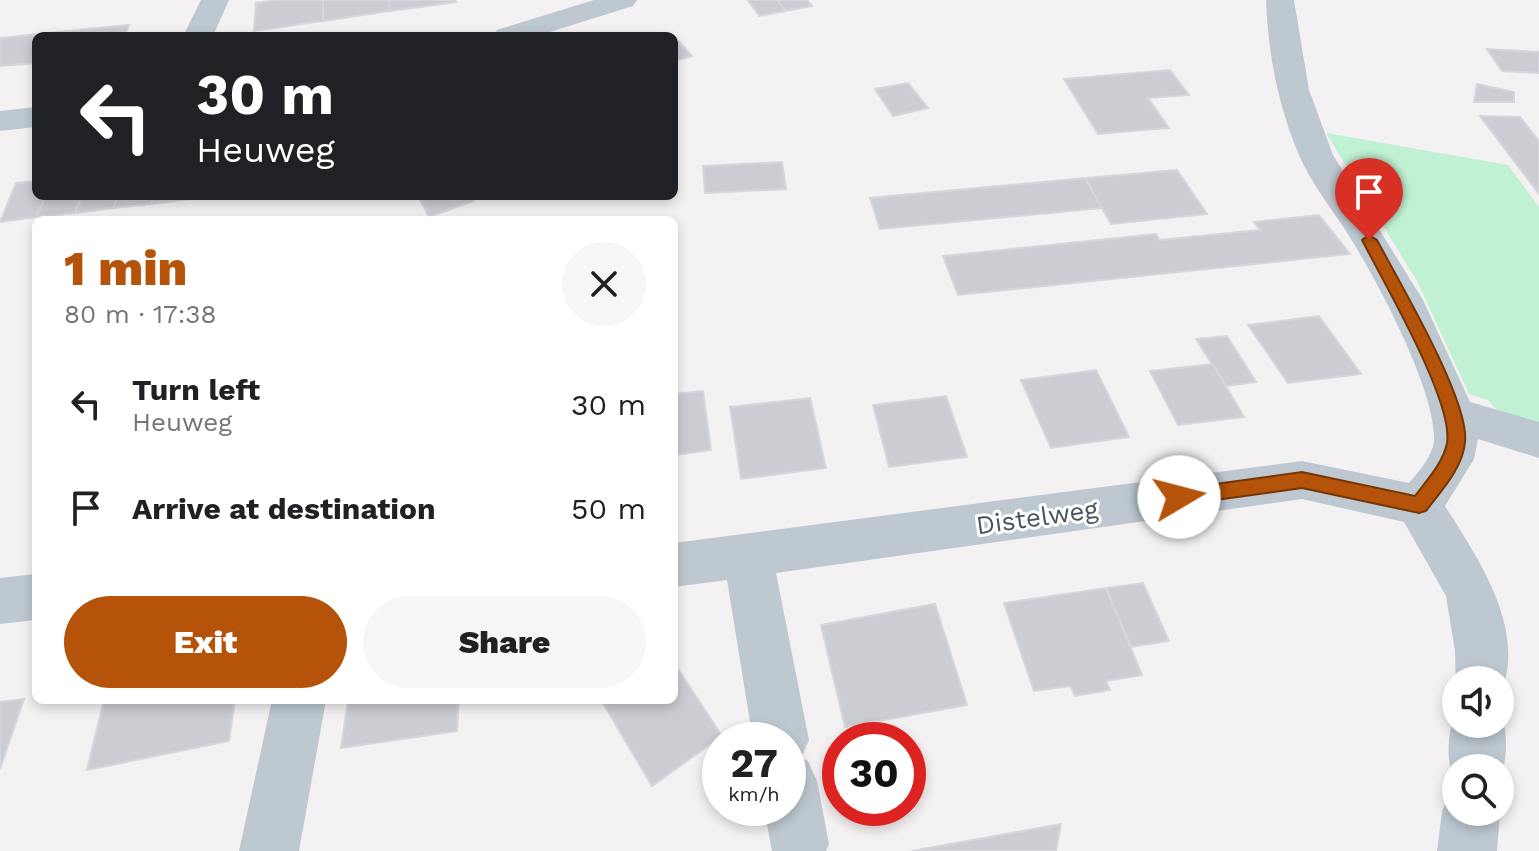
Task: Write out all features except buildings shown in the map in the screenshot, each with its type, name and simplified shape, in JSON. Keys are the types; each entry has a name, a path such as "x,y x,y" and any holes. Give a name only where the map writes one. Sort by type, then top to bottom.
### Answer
{"street":[{"path":"200,32 215,0"},
{"path":"520,32 623,0"},
{"path":"1280,0 1293,92 1326,177 1379,257 1420,337 1453,414 1456,442 1447,468 1419,505 1470,591 1481,651 1480,666"},
{"path":"0,121 32,117"},
{"path":"1453,414 1539,440"},
{"name":"Distelweg","path":"678,565 1302,480 1419,505"},
{"path":"748,557 778,722"},
{"path":"0,601 32,597"},
{"path":"269,851 298,704"},
{"path":"796,826 799,844"},
{"path":"1467,851 1470,826"}],"green space":[{"path":"1326,133 1508,165 1539,207 1539,425 1500,413 1488,400 1469,394 1417,281"}],"route":[{"path":"1179,497 1302,480 1419,505 1447,468 1456,442 1453,414 1420,337 1369,240"}]}
